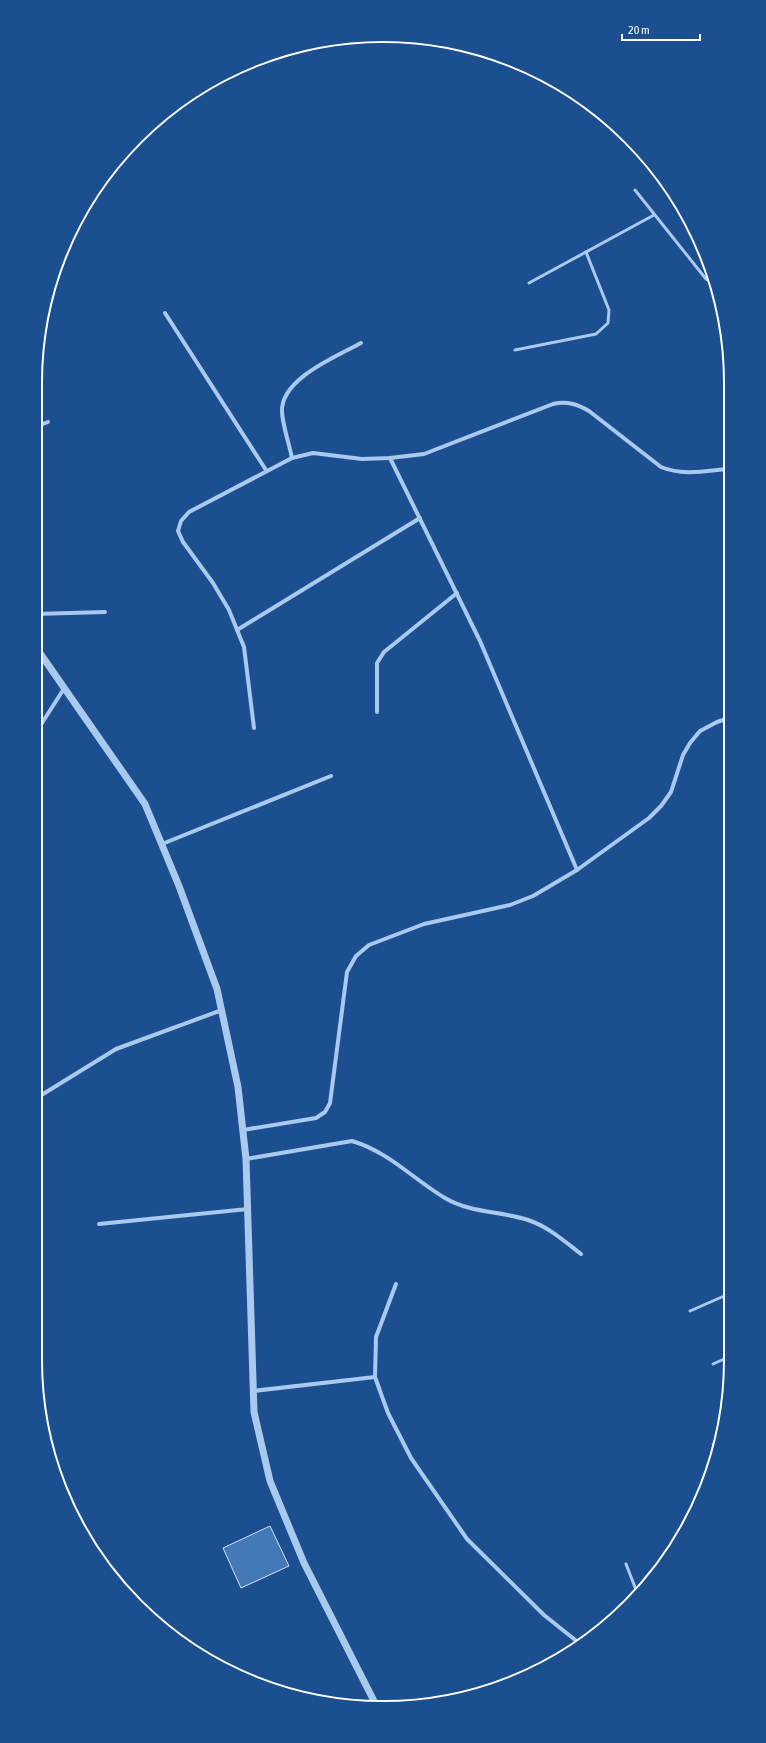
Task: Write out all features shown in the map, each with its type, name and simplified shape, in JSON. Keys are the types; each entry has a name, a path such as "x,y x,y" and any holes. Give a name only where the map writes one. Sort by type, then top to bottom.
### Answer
{"street":[{"path":"164,313 266,470"},
{"path":"292,458 282,412 283,400 299,379 361,343"},
{"path":"254,728 244,647 229,610 214,583 183,542 178,531 181,521 189,512 266,470 292,458 314,453 362,459 390,458 424,454 553,404 565,402 578,405 589,410 661,468 673,472 686,473 724,469"},
{"path":"42,424 48,422"},
{"path":"390,458 480,641 577,870"},
{"path":"237,630 420,518"},
{"path":"377,712 378,664 384,652 457,593"},
{"path":"42,614 105,612"},
{"path":"42,656 145,804 162,844 217,989 238,1087 246,1159 254,1412 270,1481 304,1563 374,1701"},
{"path":"42,723 65,687"},
{"path":"243,1130 316,1118 325,1112 330,1103 347,972 356,956 364,949 424,924 510,905 533,896 577,870 649,818 661,806 671,792 683,755 690,743 700,731 724,720"},
{"path":"162,844 331,776"},
{"path":"42,1095 116,1049 222,1010"},
{"path":"246,1159 352,1141 367,1145 385,1155 446,1199 462,1205 526,1219 539,1224 550,1230 581,1254"},
{"path":"99,1224 248,1209"},
{"path":"396,1284 376,1337 375,1377 388,1413 410,1458 467,1539 544,1614 576,1641"},
{"path":"253,1391 375,1377"}],"lane":[{"path":"635,190 708,280"},
{"path":"529,283 654,215"},
{"path":"515,350 596,334 608,323 609,310 586,252"},
{"path":"690,1311 724,1296"},
{"path":"712,1364 724,1359"},
{"path":"626,1564 636,1589"}],"building":[{"path":"270,1526 289,1566 241,1588 223,1548"}]}
